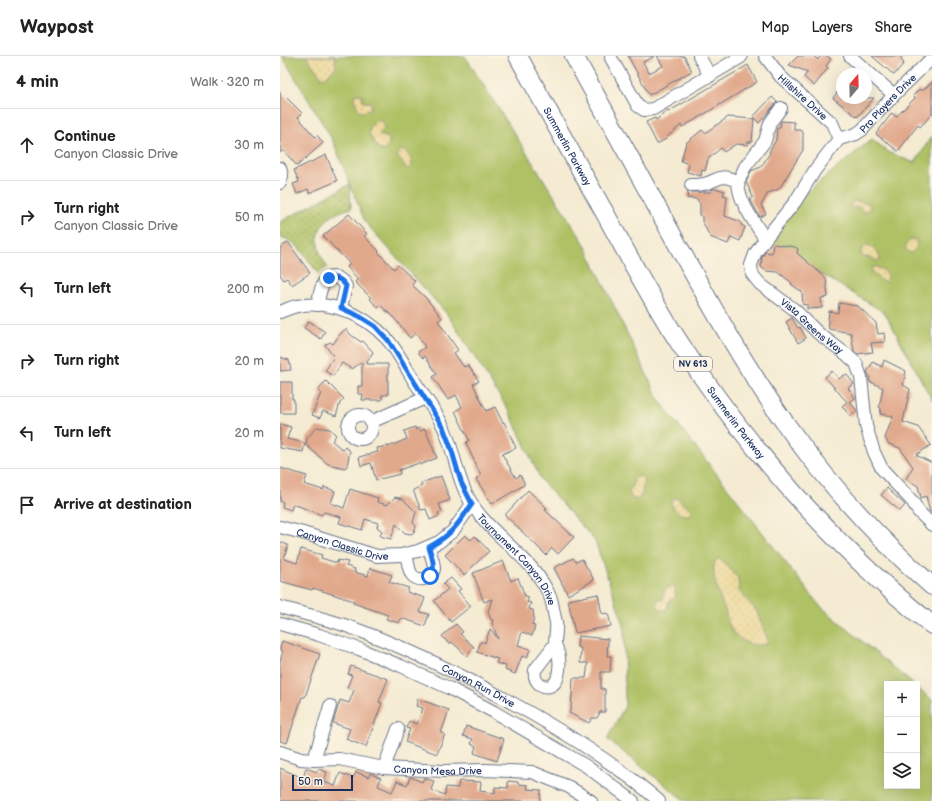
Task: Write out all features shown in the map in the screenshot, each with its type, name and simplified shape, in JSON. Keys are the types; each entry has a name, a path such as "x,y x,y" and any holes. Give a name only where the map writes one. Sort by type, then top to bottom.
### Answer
{"highway":[{"name":"Summerlin Parkway","path":"518,56 648,291 676,338 712,390 750,440 815,515 866,567 932,625"},
{"path":"574,56 705,295 760,387 790,430 839,491 890,546 932,586"}],"street":[{"path":"699,56 710,76"},
{"name":"Hillshire Drive","path":"765,56 786,81 832,123 839,139"},
{"path":"850,56 894,95"},
{"path":"611,57 638,106 644,110 653,109 741,57"},
{"name":"Pro Players Drive","path":"839,139 856,134 862,130 894,95 932,58"},
{"path":"765,239 746,209 739,194 738,182 745,168 765,141 770,123 781,108"},
{"name":"Vista Greens Way","path":"839,139 815,170 795,202 765,239 755,254 751,265 752,274 760,284 795,310 818,333 856,363 861,377 866,426 874,452 882,470 913,502 918,511 932,525"},
{"path":"280,168 282,176 280,183"},
{"path":"691,185 704,184 721,177 730,177 738,182"},
{"path":"317,305 324,282 329,278 337,278 344,282 346,286 341,308"},
{"name":"Tournament Canyon Drive","path":"280,312 296,307 317,305 341,308 359,316 375,326 388,340 443,427 461,482 472,504 485,521 531,566 541,578 551,599 556,624 555,644"},
{"path":"371,422 425,398"},
{"name":"Canyon Classic Drive","path":"280,527 377,556 406,554 418,552 439,542 453,531 472,504"},
{"path":"406,554 412,575 418,579 425,579 431,575 434,568 429,547"},
{"name":"Canyon Run Drive","path":"280,607 343,625 400,646 484,687 593,750 636,781 659,801"},
{"name":"Canyon Run Drive","path":"280,624 319,635 359,649 449,688 494,712 586,766 632,801"},
{"path":"314,760 330,706"},
{"path":"384,768 398,728"},
{"name":"Canyon Mesa Drive","path":"280,752 301,759 339,759 384,768 444,771 485,770 532,772 569,787 591,801"}],"green space":[{"path":"282,56 465,56 584,243 659,400 819,605 909,681 884,681 884,789 920,789 920,690 932,700 932,801 685,801 607,739 625,706 624,625 595,541 541,480 509,411 447,314 365,222 333,141"},
{"path":"932,135 932,400 885,313 765,239 795,202 872,139 890,153 915,163"},
{"path":"350,184 351,208 330,217 321,227 318,241 321,257 327,267 318,274 307,257 292,242 280,237 280,222"}],"sand":[{"path":"306,56 335,56 336,67 322,78"},
{"path":"355,94 362,95 363,102 370,102 372,105 370,109 365,112 359,111 354,99"},
{"path":"377,120 381,121 384,125 384,129 379,134 380,136 388,137 389,139 389,145 384,151 378,149 369,133 370,127"},
{"path":"400,150 405,151 411,159 412,164 410,169 405,168 397,156"},
{"path":"853,201 868,203 870,207 868,211 864,212 858,206 852,209 850,205"},
{"path":"913,239 916,240 917,246 914,251 910,253 906,250 906,245"},
{"path":"867,245 876,251 880,260 877,261 868,257 863,257 861,253 863,248"},
{"path":"872,267 877,267 885,271 887,277 886,282 882,281 873,274 871,271"},
{"path":"640,476 644,479 642,494 638,499 632,499 629,491 635,477"},
{"path":"678,498 683,504 690,508 691,512 688,515 683,515 678,512 671,504 672,499"},
{"path":"716,560 722,560 738,578 739,591 756,610 768,641 767,643 758,645 749,644 737,637 732,631 714,578 714,565"},
{"path":"671,586 675,588 676,596 669,601 667,609 661,610 657,601 659,599 663,600 664,592"}],"building":[{"path":"628,56 655,56 643,62 649,73 663,66 657,56 684,56 692,71 649,95"},
{"path":"798,56 814,56 818,60 820,56 827,56 831,59 826,66 828,68 814,86 804,77 808,72 789,65"},
{"path":"872,56 903,56 900,59 904,63 894,75"},
{"path":"748,65 757,82 693,121 682,127 681,125 666,139 657,144 646,122 655,118 656,120 667,111 668,112"},
{"path":"932,82 932,114 920,127 918,125 898,151 876,134 892,113 896,117 915,98 913,96 919,89 922,91"},
{"path":"280,91 302,113 298,117 315,137 317,135 323,143 297,166 283,150 280,153"},
{"path":"772,97 777,102 759,123 753,117"},
{"path":"841,104 869,104 857,117"},
{"path":"728,117 754,119 752,142 748,142 748,145 736,144 724,152 721,148 708,159 705,171 702,170 701,176 687,172 689,164 681,161 686,143 702,130 705,133"},
{"path":"781,121 794,122 794,130 800,130 803,132 803,150 779,189 768,193 761,205 766,214 760,217 750,199 753,197 746,182 751,171 761,167 770,153 769,152 776,140 777,128 780,128"},
{"path":"326,155 337,181 309,193 308,189 297,194 293,184 299,182 294,170"},
{"path":"713,189 725,191 723,195 727,196 725,216 741,222 741,225 745,227 740,241 731,237 728,244 710,237 702,221 702,216 700,215 700,204 697,199 687,198 688,192 710,192"},
{"path":"349,214 367,234 364,236 394,269 398,265 415,281 412,285 426,298 442,318 438,321 458,350 454,353 464,367 468,365 479,381 473,384 486,411 495,407 503,423 504,422 516,448 502,454 516,478 520,475 524,485 492,504 476,479 481,476 466,443 469,440 455,411 462,407 456,395 448,400 433,377 437,374 425,356 423,358 418,352 425,347 416,333 410,338 391,314 380,305 378,308 370,299 371,298 355,282 358,279 347,267 350,264 323,236"},
{"path":"288,242 310,273 292,285 287,278 284,280 280,275 280,248"},
{"path":"773,244 795,247 798,249 797,253 826,278 828,297 821,298 822,308 807,309 807,304 803,305 802,292 778,272 766,271 761,267 762,257 765,252 772,253"},
{"path":"839,303 858,306 876,323 878,334 884,333 885,342 871,343 873,352 857,354 854,351 851,333 829,329 829,311 838,313"},
{"path":"792,318 798,328 800,327 806,338 798,343 786,322"},
{"path":"309,321 325,332 321,339 304,328"},
{"path":"346,329 351,335 361,342 363,341 373,352 366,364 388,364 388,395 382,395 382,400 362,400 363,394 358,394 358,386 362,386 362,362 352,369 342,363 333,376 325,371 334,357 325,345 330,342 333,344"},
{"path":"280,357 289,360 291,370 280,371"},
{"path":"884,360 906,371 903,385 910,389 903,422 918,427 931,445 916,455 932,463 932,512 930,512 926,496 921,498 918,486 906,479 913,467 900,448 889,444 885,438 893,416 880,414 881,408 879,407 883,388 869,381 870,377 867,372 873,362 882,367"},
{"path":"832,371 839,379 844,375 847,375 854,384 848,388 855,398 850,402 857,411 850,416 842,406 847,402 825,377"},
{"path":"326,381 344,399 340,403 336,416 323,411 320,418 312,415 321,393 318,391"},
{"path":"280,382 292,382 294,413 280,413"},
{"path":"280,424 291,427 287,439 305,443 303,452 280,448"},
{"path":"317,427 330,429 336,435 332,441 343,450 345,447 350,451 347,466 345,468 328,464 306,445 307,438"},
{"path":"415,427 416,430 419,428 420,431 425,429 437,458 420,465 419,463 399,470 400,474 376,480 371,463 361,466 359,457 378,452 377,448 388,447 407,439 404,431"},
{"path":"280,468 307,476 304,484 323,490 324,487 335,491 331,503 344,508 350,489 378,498 377,502 387,505 395,497 403,499 416,512 413,523 416,526 414,532 411,534 405,533 396,524 391,539 380,536 382,531 377,527 378,523 365,519 362,530 339,523 341,517 324,512 322,515 293,504 291,510 282,507 283,502 280,501"},
{"path":"441,476 450,500 439,504 442,512 438,513 439,516 430,520 426,509 421,510 413,490 422,486 421,483"},
{"path":"887,488 905,505 900,511 881,495"},
{"path":"528,490 547,508 545,510 574,537 558,554 552,548 546,555 505,515"},
{"path":"465,535 471,540 475,536 489,551 464,575 445,555"},
{"path":"280,542 288,545 284,559 297,563 301,549 322,555 321,558 337,563 338,560 348,562 346,566 355,569 354,572 368,576 370,568 392,575 389,582 409,588 407,592 425,598 420,612 429,614 425,626 401,618 399,623 386,619 388,615 353,603 354,601 313,588 312,590 280,581"},
{"path":"573,558 576,562 582,559 594,580 568,595 554,568"},
{"path":"503,561 511,581 518,578 525,596 529,597 527,602 531,603 529,609 533,610 534,618 532,625 535,626 532,636 522,632 518,645 530,649 527,658 522,656 515,674 505,670 506,666 496,663 498,659 477,652 481,641 485,643 490,629 498,639 492,623 493,620 491,620 488,612 492,599 484,602 473,573"},
{"path":"451,578 461,589 458,591 471,606 451,622 434,601 448,589 443,584"},
{"path":"598,594 602,614 608,613 611,626 575,633 568,600"},
{"path":"456,624 463,632 460,634 474,647 467,656 452,642 449,644 442,636"},
{"path":"578,636 608,639 607,656 611,656 610,672 601,672 601,689 605,689 605,712 600,712 597,718 592,718 589,723 569,713 571,709 573,678 586,678 588,663 580,663 581,648 577,647"},
{"path":"282,641 320,654 305,697 302,697 287,743 280,741 280,661 283,651 280,649"},
{"path":"351,666 388,679 379,702 382,703 366,747 346,739 350,729 333,723 340,700 349,703 354,690 347,688 352,675 348,674"},
{"path":"418,699 449,710 441,733 445,734 437,754 405,742 410,729 406,728 409,721 417,724 423,708 416,706"},
{"path":"466,726 504,739 497,761 474,753 476,746 471,744 473,739 463,736"},
{"path":"280,768 303,778 306,768 317,772 318,769 327,772 324,782 335,786 340,773 353,778 356,772 369,777 370,773 381,778 378,786 392,792 397,781 407,785 410,777 422,782 424,778 434,781 431,790 445,795 446,787 458,788 459,781 481,782 480,791 495,793 495,787 508,788 508,781 518,782 518,784 528,785 527,789 541,790 540,801 280,801"}],"route":[{"path":"329,278 340,279 346,286 341,308 359,316 375,326 388,340 425,398 443,427 461,482 472,504 453,531 439,542 429,547 434,567 434,570 430,576"}]}
